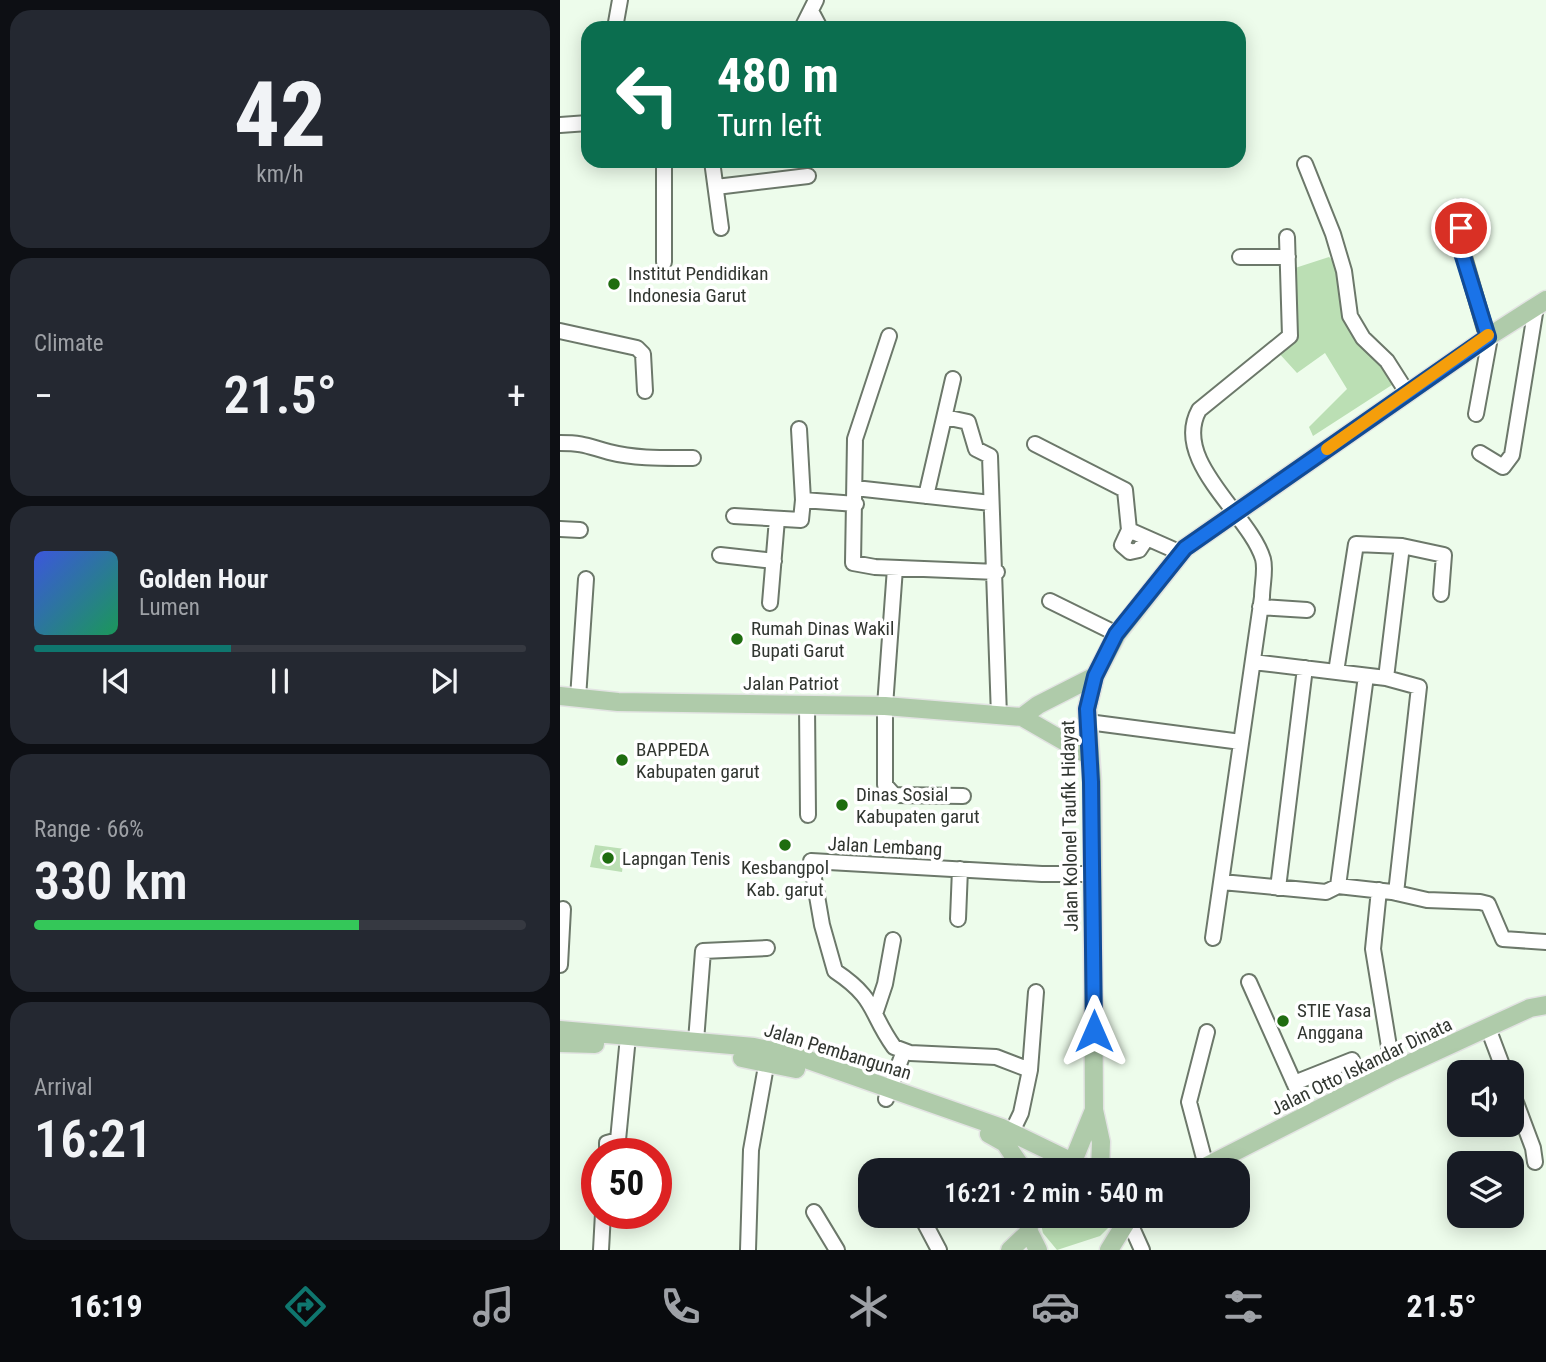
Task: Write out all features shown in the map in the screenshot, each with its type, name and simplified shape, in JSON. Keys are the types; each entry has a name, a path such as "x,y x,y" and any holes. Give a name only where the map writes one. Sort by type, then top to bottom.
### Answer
{"main road":[{"name":"Jalan Kolonel Taufik Hidayat","path":"1094,1110 1093,874 1088,722 1095,676 1116,634 1181,553 1234,513 1541,303"},
{"path":"1022,717 1038,705 1095,676"},
{"name":"Jalan Patriot","path":"569,697 618,702 885,706 1022,717 1088,755"},
{"name":"Jalan Otto Iskandar Dinata","path":"1222,1158 1393,1070 1530,1008 1546,1005"},
{"name":"Jalan Pembangunan","path":"560,1030 618,1042 768,1056"},
{"name":"Jalan Pembangunan","path":"560,1043 696,1041 768,1056 1002,1128 1018,1158"},
{"path":"1075,1158 1094,1110"},
{"path":"1094,1110 1101,1142 1100,1158"},
{"name":"Jalan Pembangunan","path":"1009,1139 1029,1144 1055,1158"},
{"path":"1024,1158 1029,1144"},
{"path":"1010,1250 1025,1228"},
{"path":"1030,1228 1038,1250"},
{"path":"1110,1250 1123,1228"}],"street":[{"path":"616,21 620,0"},
{"path":"805,21 813,5"},
{"path":"560,125 581,123"},
{"path":"1305,164 1334,234 1344,271 1350,316 1363,338 1387,361 1408,394"},
{"path":"664,168 664,262"},
{"path":"713,168 721,228"},
{"path":"716,187 808,176"},
{"path":"1460,207 1461,250 1488,337 1489,349 1476,414"},
{"path":"1213,938 1261,607 1263,561 1205,471 1197,450 1195,417 1199,410 1290,336 1287,237"},
{"path":"1240,257 1288,257"},
{"path":"1480,453 1503,467 1512,455 1541,303"},
{"path":"560,331 638,348 643,354 645,391"},
{"path":"889,336 855,439 853,563 895,568 997,572"},
{"path":"926,496 953,379"},
{"path":"945,417 968,422 976,450 990,456 990,503 997,572 999,716"},
{"path":"734,516 801,520 803,500 799,429"},
{"path":"560,443 587,443 609,452 650,458 693,458"},
{"path":"1035,444 1125,490 1129,530 1122,545 1130,552 1139,550 1147,538 1181,553"},
{"path":"855,488 990,503"},
{"path":"803,500 856,504"},
{"path":"770,604 778,519"},
{"path":"560,529 580,530"},
{"path":"1336,672 1356,544 1402,547 1444,555 1441,594"},
{"path":"1386,678 1402,547"},
{"path":"720,555 774,561"},
{"path":"895,568 885,706 885,785 889,793 962,796"},
{"path":"569,697 586,579"},
{"path":"1050,601 1116,634"},
{"path":"1261,607 1307,610"},
{"path":"1253,662 1415,683 1421,692 1396,893"},
{"path":"1278,888 1305,668"},
{"path":"1338,886 1366,676"},
{"path":"807,706 808,815"},
{"path":"1088,722 1241,742"},
{"name":"Jalan Lembang","path":"904,1051 894,1047 876,1011 856,985 835,971 822,925 811,861 1093,874"},
{"path":"958,919 960,869"},
{"path":"1222,882 1326,892 1338,886 1378,890 1427,900 1488,904 1503,939 1546,942"},
{"path":"1378,890 1373,948 1393,1070"},
{"path":"560,965 563,909"},
{"path":"876,1011 886,984 893,940"},
{"path":"696,1041 703,951 766,948"},
{"path":"1250,982 1308,1114"},
{"path":"1009,1139 1021,1113 1030,1069 1036,992"},
{"path":"1488,1028 1500,1060"},
{"path":"1200,1158 1189,1102 1206,1032"},
{"path":"618,1042 618,1138"},
{"path":"888,1093 904,1051 996,1057 1030,1069"},
{"path":"748,1250 751,1150 768,1056"},
{"path":"1294,1083 1352,1060"},
{"path":"1524,1123 1533,1147 1535,1162"},
{"path":"814,1212 837,1250"},
{"path":"927,1228 939,1250"},
{"path":"1133,1228 1142,1250"},
{"path":"601,1250 602,1229"}],"green space":[{"path":"1329,257 1344,271 1347,296 1395,383 1313,436 1309,427 1347,389 1325,353 1297,373 1277,351 1295,332 1292,269"},
{"name":"Lapngan Tenis","path":"595,845 625,849 622,872 590,867"},
{"path":"1042,1228 1108,1228 1100,1236 1057,1250"}],"slow traffic":[{"path":"1327,449 1488,335"}],"place":[{"name":"Institut Pendidikan Indonesia Garut","path":"614,284"},
{"name":"Rumah Dinas Wakil Bupati Garut","path":"737,639"},
{"name":"BAPPEDA Kabupaten garut","path":"622,760"},
{"name":"Dinas Sosial Kabupaten garut","path":"842,805"},
{"name":"Kesbangpol Kab. garut","path":"785,845"},
{"name":"Lapngan Tenis","path":"608,858"},
{"name":"STIE Yasa Anggana","path":"1283,1021"}],"route":[{"path":"1094,1031 1093,874 1087,709 1095,676 1116,634 1185,548 1488,337 1461,250 1461,228"}]}
